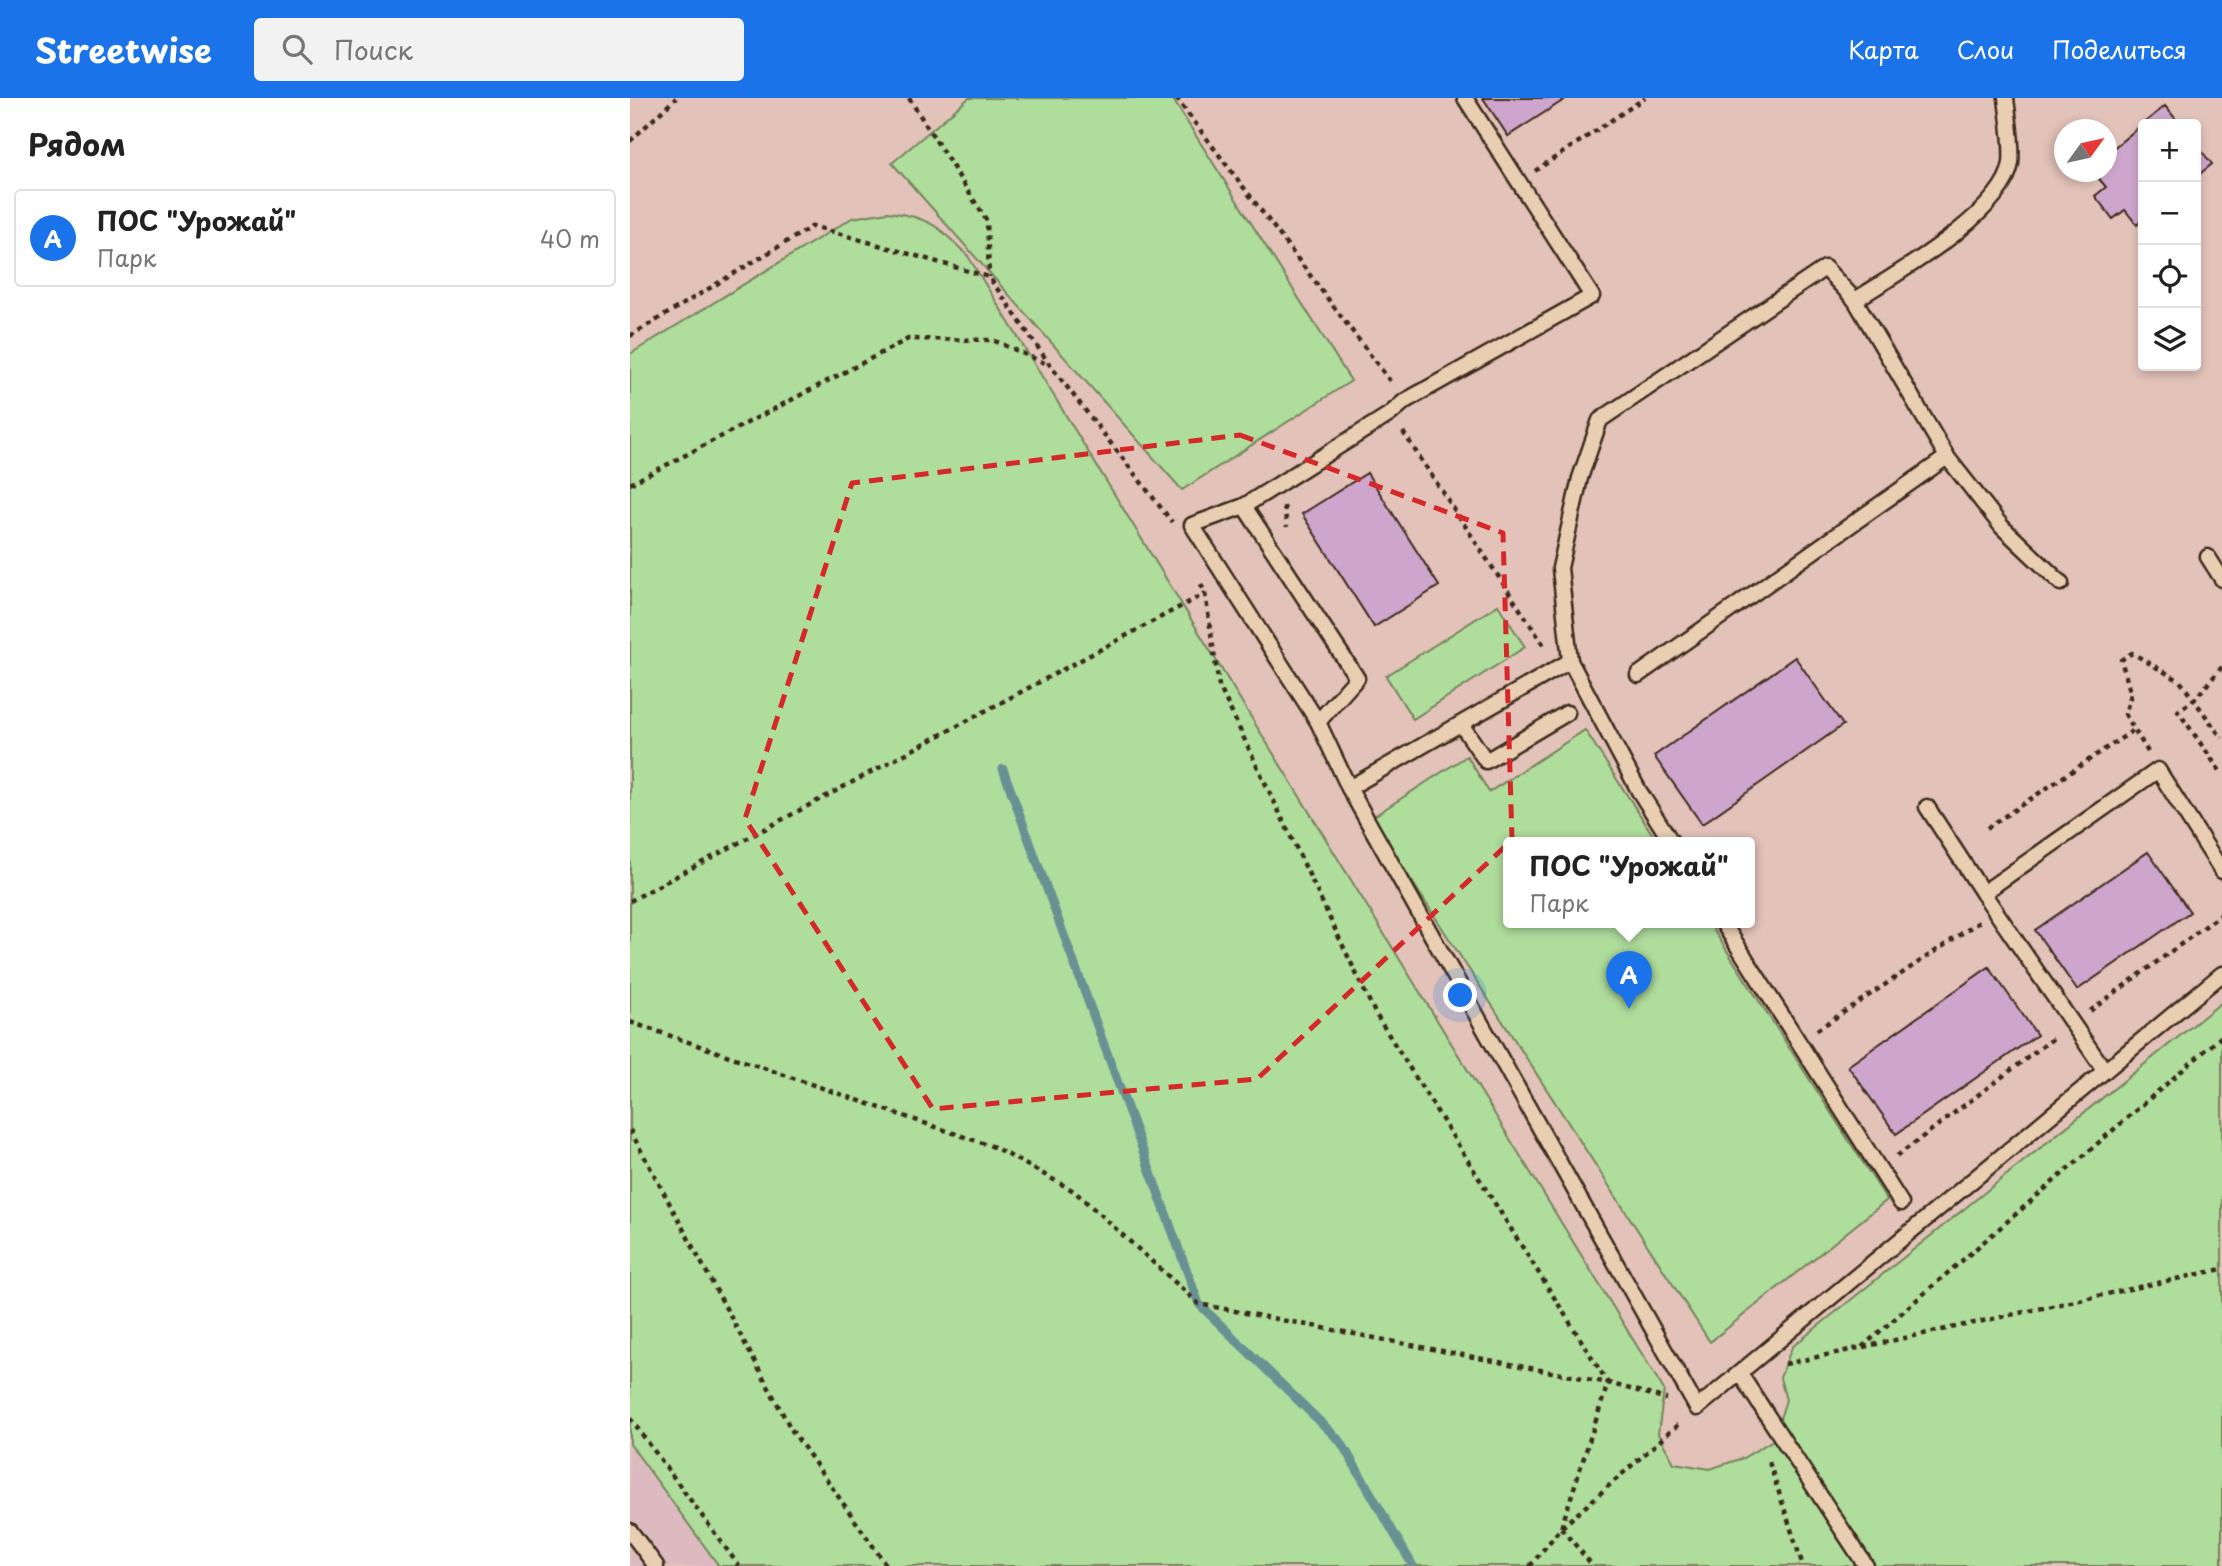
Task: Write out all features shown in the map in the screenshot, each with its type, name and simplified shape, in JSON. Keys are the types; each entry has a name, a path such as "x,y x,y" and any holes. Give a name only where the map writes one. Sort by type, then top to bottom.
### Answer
{"lane":[{"path":"1465,98 1592,296 1405,401 1390,414 1244,506 1192,525 1318,722 1349,788 1697,1408 2222,974"},
{"path":"1856,300 1958,231 1995,196 2011,164 2006,98"},
{"path":"1668,837 1564,664 1560,568 1580,478 1600,420 1825,268 1856,300 1947,457 2002,527 2061,583"},
{"path":"1637,675 1947,457"},
{"path":"1244,506 1357,678 1318,722"},
{"path":"2208,557 2222,579"},
{"path":"1349,788 1564,664"},
{"path":"1461,724 1486,761 1567,713"},
{"path":"1983,893 2158,769 2222,871"},
{"path":"1927,807 2105,1071"},
{"path":"1726,928 1901,1203"},
{"path":"1740,1374 1866,1566"},
{"path":"630,1531 656,1566"}],"path":[{"path":"630,141 676,98"},
{"path":"909,98 987,221 989,277 1050,365 1172,522 1177,534"},
{"path":"1176,98 1405,401"},
{"path":"1519,182 1645,98"},
{"path":"630,336 813,226 989,277"},
{"path":"630,484 908,339 993,340 1050,365"},
{"path":"1390,414 1564,664"},
{"path":"1287,500 1283,508 1285,525 1292,536"},
{"path":"1199,581 1205,593 1219,686 1375,1013 1608,1383"},
{"path":"630,901 1205,593"},
{"path":"2158,769 2125,714 2131,694 2121,660 2132,653 2180,681 2222,738"},
{"path":"2222,667 2194,699 2178,711 2222,774"},
{"path":"1987,828 2135,729"},
{"path":"1880,1169 2222,914"},
{"path":"630,1022 993,1147 1073,1191 1199,1304 1608,1383 1697,1408"},
{"path":"1860,1348 2222,1036"},
{"path":"630,1130 791,1429 887,1566"},
{"path":"1780,1365 2222,1269"},
{"path":"1561,1528 1608,1383"},
{"path":"1530,1566 1561,1528 1697,1408"},
{"path":"630,1418 739,1566"},
{"path":"1765,1451 1803,1566"},
{"path":"1561,1528 1593,1566"}],"highlighted area":[{"path":"1240,435 1503,533 1512,840 1257,1079 933,1109 745,819 852,483"}],"shaded area":[{"path":"630,1444 719,1566 630,1566"}],"green space":[{"path":"969,98 1172,98 1351,381 1182,490 892,163"},
{"path":"888,212 924,220 968,256 1664,1390 1658,1434 1674,1463 1710,1469 1743,1458 1773,1440 1786,1400 1780,1378 1792,1347 2222,1002 2222,1566 719,1566 630,1444 630,354 852,218"},
{"path":"1498,605 1525,647 1413,719 1386,676"},
{"path":"1585,730 1654,837 1503,837 1503,928 1712,928 1887,1200 1710,1342 1371,818 1467,756 1489,792"}],"building":[{"path":"1483,98 1567,98 1508,136"},
{"path":"2165,106 2176,119 2149,119"},
{"path":"2138,128 2137,225 2125,210 2113,219 2095,196 2106,187 2102,182 2117,182 2117,145"},
{"path":"2201,150 2212,164 2201,173"},
{"path":"1367,473 1439,586 1374,627 1302,514"},
{"path":"1795,657 1843,725 1702,824 1654,756"},
{"path":"2148,852 2190,912 2077,990 2035,930"},
{"path":"1989,967 2037,1035 1896,1134 1848,1066"}],"waterway":[{"path":"1003,769 1199,1304 1341,1442 1413,1566"}],"place":[{"name":"ПОС \"Урожай\"","path":"1629,1009"}]}
